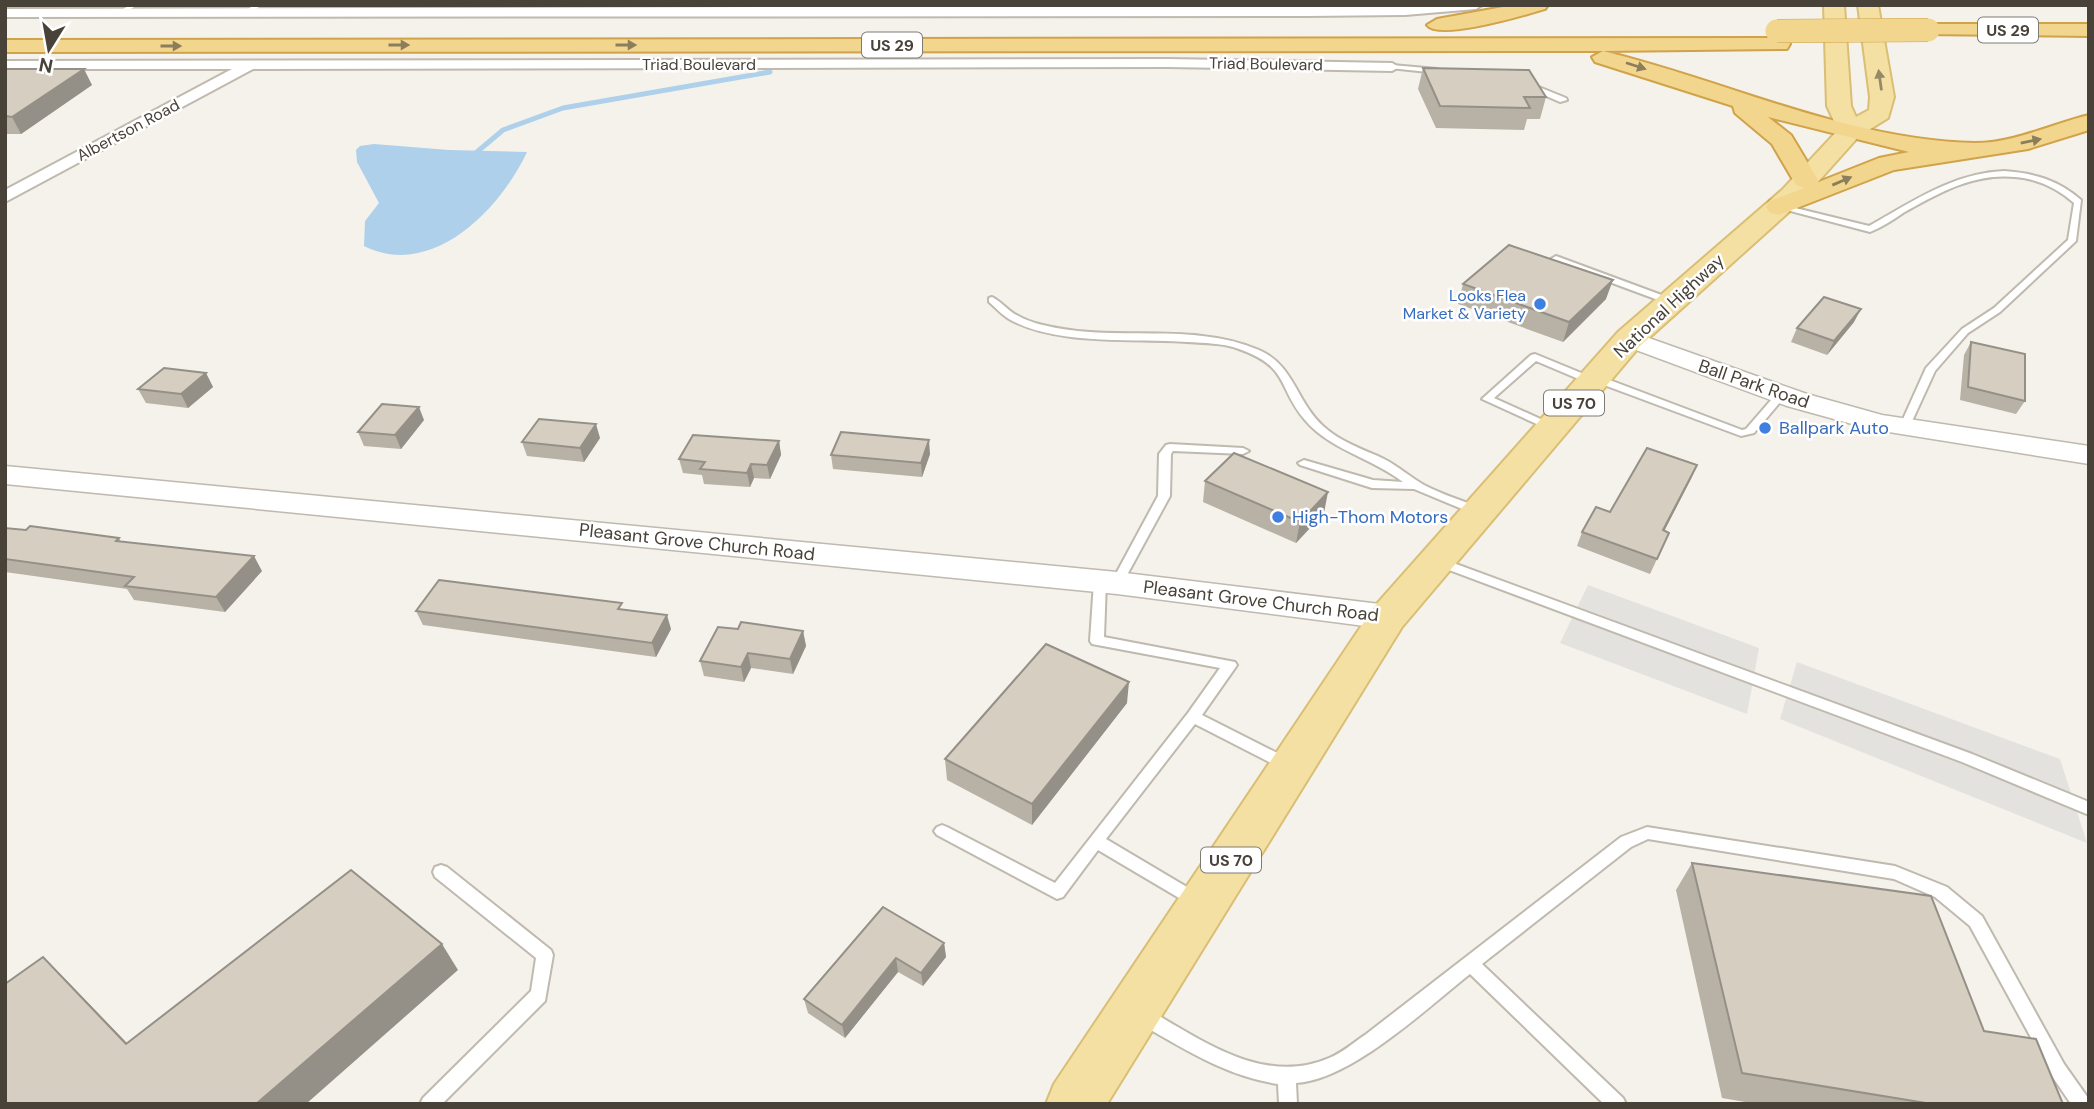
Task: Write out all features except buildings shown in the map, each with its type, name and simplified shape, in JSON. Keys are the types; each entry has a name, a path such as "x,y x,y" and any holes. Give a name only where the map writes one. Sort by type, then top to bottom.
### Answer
{"highway":[{"path":"1232,30 1434,25 1494,17 1538,5"},
{"name":"US 29","path":"5,30 1232,30 1928,37 2089,42"},
{"name":"US 29","path":"1928,37 2089,30"},
{"name":"US 29","path":"5,46 1447,45 1778,37"},
{"path":"1447,45 1592,55 1850,131 1922,148 1970,149"},
{"path":"1717,92 1769,127 1782,140 1805,180"},
{"path":"1779,207 1879,166 1970,149 2028,142 2089,122"}],"main road":[{"path":"1833,5 1840,83 1839,106 1850,131"},
{"name":"National Highway","path":"1388,617 1629,340 1779,207 1850,131 1880,113 1882,97 1868,5"},
{"name":"US 70","path":"1074,1104 1388,617"}],"street":[{"path":"316,29 358,5"},
{"path":"5,13 1355,8 1476,5"},
{"name":"Triad Boulevard","path":"5,65 1180,63 1392,67"},
{"name":"Albertson Road","path":"5,197 251,64"},
{"name":"Ball Park Road","path":"1629,340 1782,394 1904,428 2089,455"},
{"name":"Pleasant Grove Church Road","path":"5,475 1108,583 1388,617"}],"lane":[{"path":"119,13 135,5"},
{"path":"246,13 259,5"},
{"path":"1392,67 1450,72"},
{"path":"1515,81 1536,85 1563,100"},
{"path":"1779,207 1870,229 1959,181 2003,174 2045,180 2069,192 2078,202 2072,241 1997,310 1965,331 1930,370 1904,428"},
{"path":"1556,259 1672,302"},
{"path":"992,300 1010,316 1039,327 1126,337 1204,338 1238,345 1265,355 1289,379 1304,409 1318,428 1382,462 1417,486 1479,512"},
{"path":"1552,428 1487,399 1535,357 1741,433 1749,431 1782,394"},
{"path":"942,831 1057,892 1230,665 1097,641 1108,583 1164,496 1165,454 1170,447 1242,451"},
{"path":"1304,463 1372,484 1417,486"},
{"path":"1436,561 1967,758 2089,809"},
{"path":"1193,717 1292,766"},
{"path":"1133,1011 1250,1073 1287,1078 1330,1067 1626,842 1647,833 1895,873 1941,892 1976,921 2058,1070 2082,1104"},
{"path":"1096,841 1202,904"},
{"path":"429,1104 539,995 545,955 440,872"},
{"path":"1470,963 1617,1104"},
{"path":"1287,1078 1289,1104"}],"shaded area":[{"path":"1588,585 1759,648 1747,714 1560,643"},
{"path":"1797,662 2060,759 2087,843 1780,719"}],"water":[{"path":"374,144 527,152 500,196 461,234 414,254 389,254 364,246 365,221 379,203 357,162 356,150 360,146"}],"waterway":[{"path":"471,157 503,130 563,108 770,72"}],"place":[{"name":"Looks Flea Market & Variety","path":"1540,304"},
{"name":"Ballpark Auto","path":"1765,428"},
{"name":"High-Thom Motors","path":"1278,517"}]}
